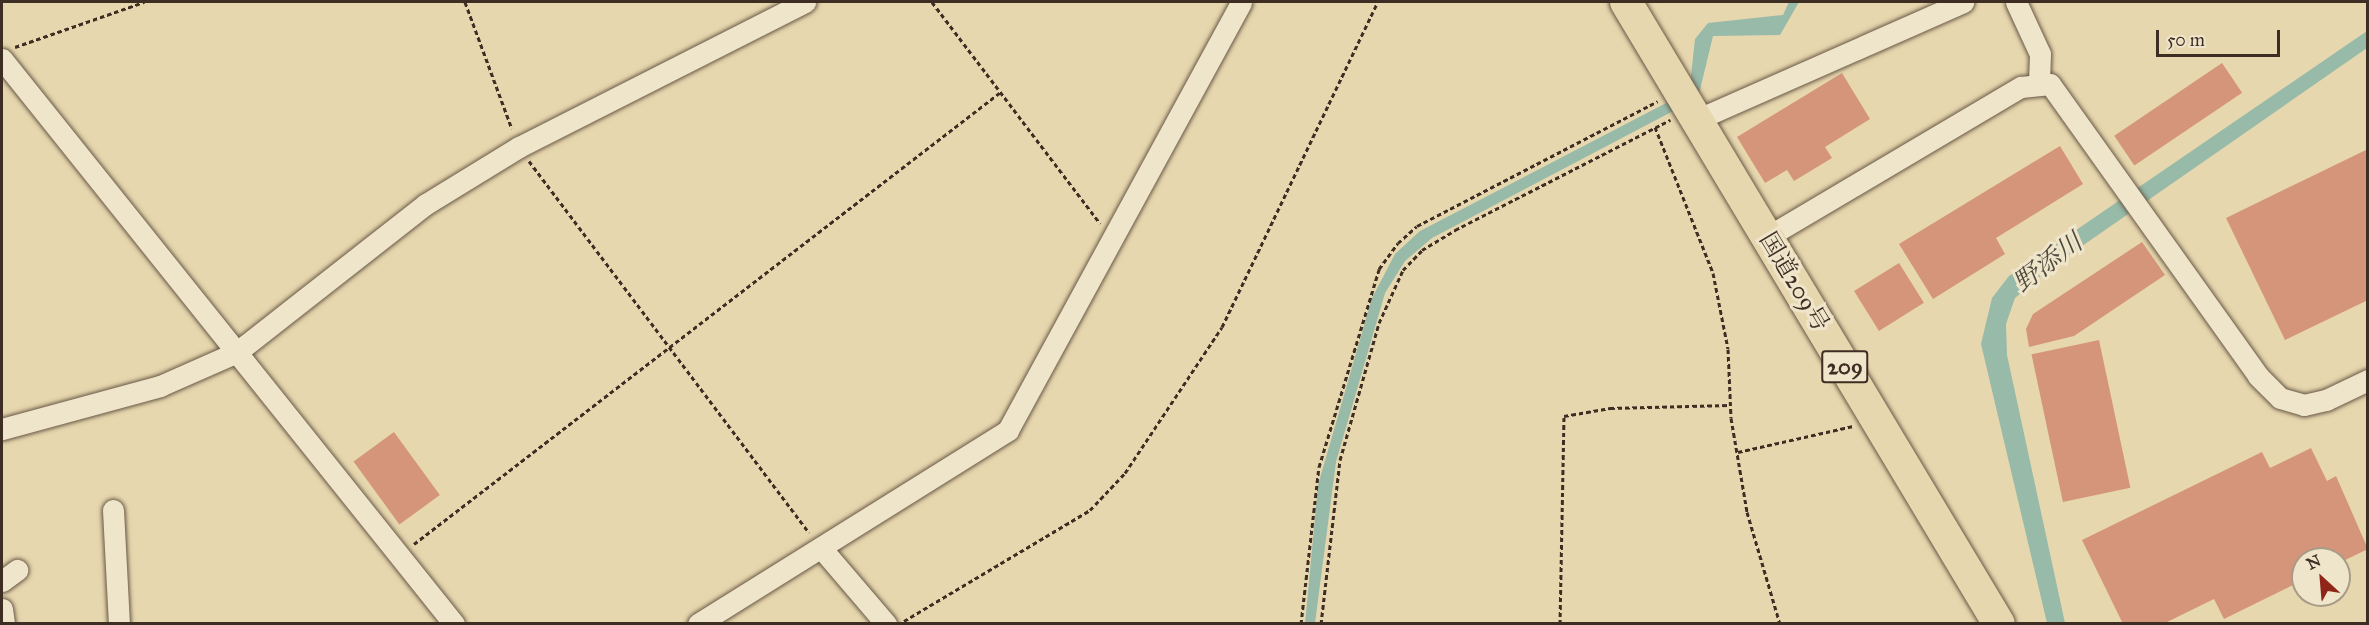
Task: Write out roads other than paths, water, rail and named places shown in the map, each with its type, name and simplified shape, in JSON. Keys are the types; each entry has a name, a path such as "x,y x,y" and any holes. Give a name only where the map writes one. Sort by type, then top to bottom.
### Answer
{"highway":[{"name":"国道209号","path":"1626,2 1683,104 1767,237 1999,624"}],"street":[{"path":"2,429 160,386 237,352 426,204 519,147 805,2"},
{"path":"698,624 822,549 1008,430 1241,2"},
{"path":"1683,104 1963,2"},
{"path":"2016,2 2040,54 2039,85"},
{"path":"7,54 237,352 401,554 454,624"},
{"path":"1767,237 2021,87 2050,84 2127,186 2143,213 2258,376 2280,398 2304,405 2326,400 2367,380"},
{"path":"113,510 119,624"},
{"path":"822,549 886,624"},
{"path":"2,609 4,624"}],"water":[{"path":"1789,2 1799,2 1780,35 1713,36 1698,98 1432,238 1405,261 1385,293 1336,462 1315,623 1305,624 1318,485 1372,298 1395,254 1420,231 1670,101 1690,85 1695,39 1708,23 1783,15"},
{"name":"野添川","path":"2367,31 2367,48 2049,269 2015,298 2006,324 2007,355 2065,623 2047,623 1981,344 1992,298 2009,276"}]}
